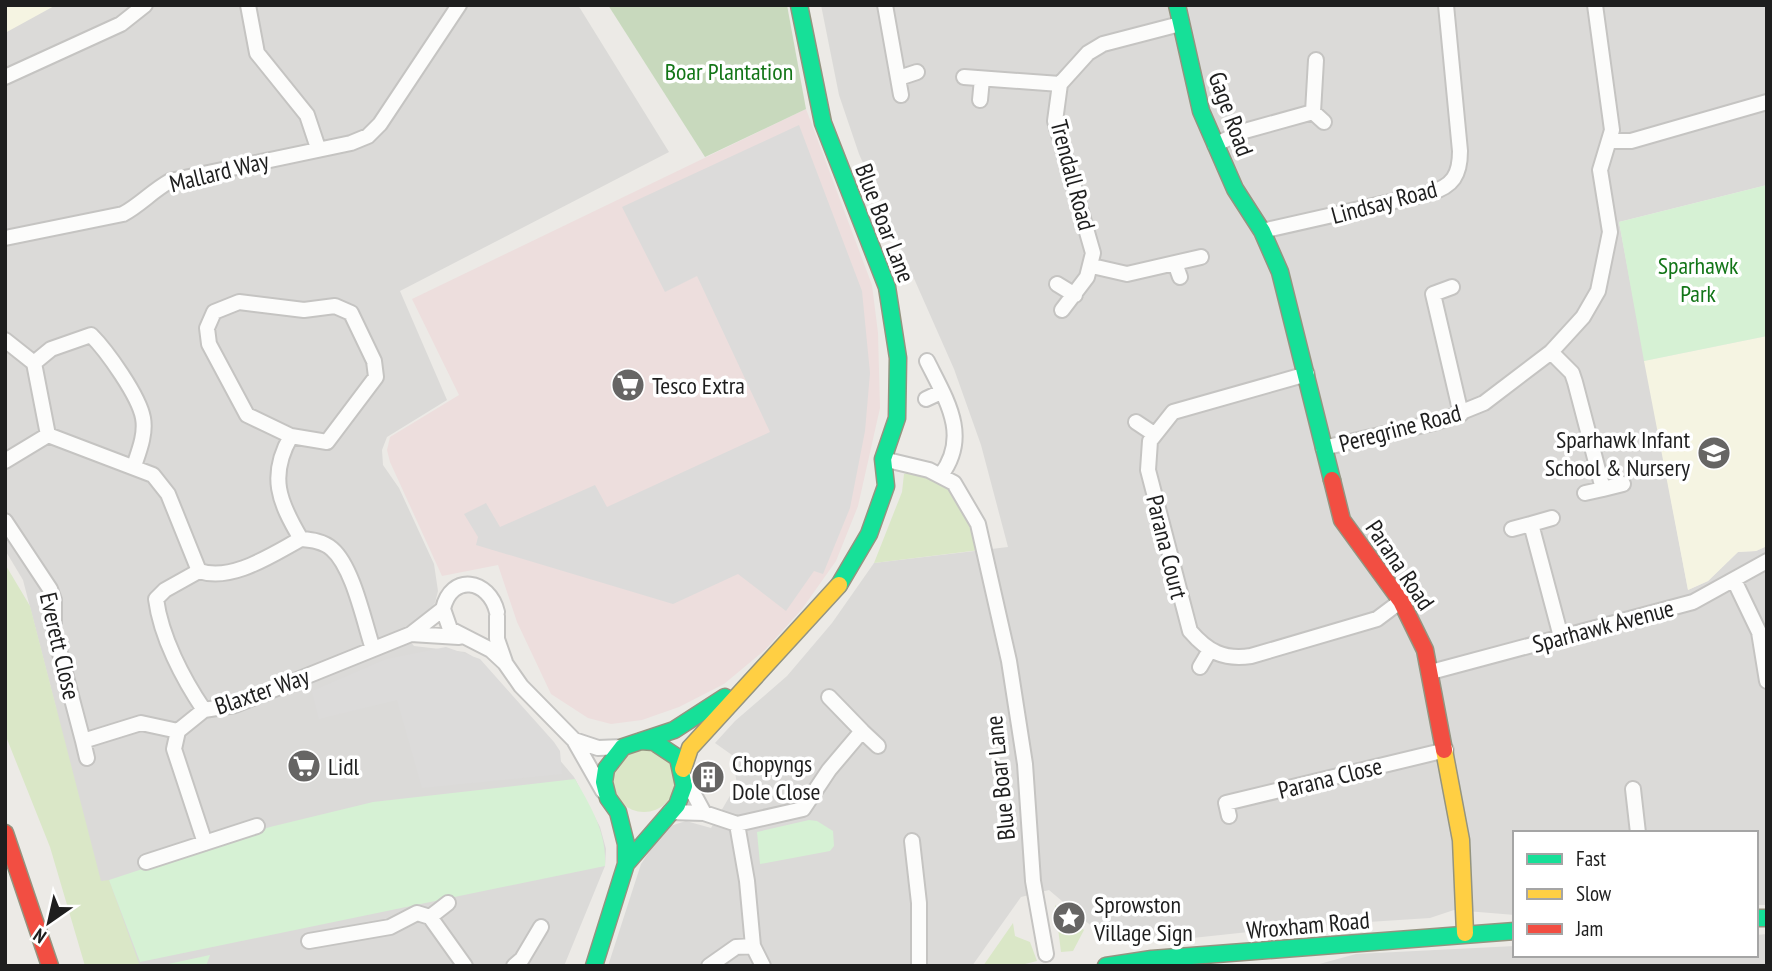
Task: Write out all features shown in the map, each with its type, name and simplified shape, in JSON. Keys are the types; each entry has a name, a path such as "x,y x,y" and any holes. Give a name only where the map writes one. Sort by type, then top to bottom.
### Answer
{"street":[{"path":"5,77 121,24 145,5"},
{"path":"248,5 257,53 307,115 318,148"},
{"name":"Mallard Way","path":"5,238 123,214 138,206 150,192 170,181 368,136 380,124 459,5"},
{"name":"Blue Boar Lane","path":"626,864 677,805 690,748 836,590 869,534 886,486 883,459 897,418 898,358 893,313 872,244 823,123 799,5"},
{"path":"885,5 901,94"},
{"name":"Gage Road","path":"1177,5 1201,111 1235,189 1262,231"},
{"name":"Lindsay Road","path":"1262,231 1430,193 1444,189 1454,181 1460,167 1460,151 1446,5"},
{"name":"Peregrine Road","path":"1323,448 1461,414 1509,387 1551,352 1583,317 1598,291 1610,232 1600,170 1611,141 1612,130 1595,5"},
{"name":"Trendall Road","path":"1092,267 1091,243 1055,121 1060,84 1088,53 1103,44 1180,24"},
{"path":"1214,145 1241,132 1318,117 1316,60"},
{"path":"899,78 917,72"},
{"name":"Trendall Road","path":"964,77 1060,84"},
{"path":"980,100 982,79"},
{"path":"1611,141 1631,141 1767,102"},
{"name":"Parana Road","path":"1262,231 1290,302 1342,520 1401,601 1425,650 1461,840 1465,933"},
{"path":"1062,310 1092,267 1127,274 1177,270 1201,257"},
{"path":"1057,284 1075,295"},
{"path":"1451,287 1433,294 1461,414"},
{"path":"239,302 304,310 335,306 351,313 374,361 376,377 327,442 291,436 247,415 209,344 207,328 214,312 224,306 239,302"},
{"path":"34,363 51,349 91,335 100,344 108,353 143,417 143,438 134,466"},
{"path":"5,340 34,363 48,435"},
{"path":"1551,352 1572,373 1576,382 1602,489"},
{"path":"927,361 957,433 953,459 941,475"},
{"path":"1136,422 1154,434 1173,412 1307,374"},
{"path":"926,399 941,392"},
{"name":"Parana Court","path":"1154,434 1147,453 1148,470 1183,611 1190,631 1210,650"},
{"path":"48,435 153,475 168,494 198,571 212,576 231,572 301,539 317,541 332,549 350,578 373,649"},
{"path":"5,461 48,435"},
{"path":"291,436 281,454 276,481 281,499 301,539"},
{"name":"Blue Boar Lane","path":"883,459 912,464 954,483 978,524 1009,661 1025,764 1033,881 1032,922 1046,954"},
{"path":"1585,493 1623,484"},
{"path":"1512,529 1552,518"},
{"name":"Everett Close","path":"5,521 50,589 54,600 54,631 87,758"},
{"path":"1531,524 1561,637"},
{"name":"Sparhawk Avenue","path":"1431,672 1693,602 1767,561"},
{"name":"Blaxter Way","path":"198,571 165,590 156,599 158,615 189,688 204,710 235,705 411,635 443,609"},
{"path":"1734,580 1759,632 1767,681"},
{"path":"443,609 449,594 458,587 470,584 482,587 494,598 497,614 483,635 467,638"},
{"path":"1200,667 1210,650 1233,658 1251,656 1377,619 1401,601"},
{"name":"Blue Boar Lane","path":"443,609 450,629 505,663"},
{"name":"Blue Boar Lane","path":"497,614 497,639 505,663 521,685 573,740 618,812 626,844 626,864 593,961"},
{"name":"Blaxter Way","path":"411,635 467,638"},
{"name":"Blue Boar Lane","path":"573,740 598,748 623,747 674,730 758,676"},
{"path":"829,698 878,747"},
{"path":"204,710 178,731 174,749 205,843"},
{"path":"83,741 141,723 178,731"},
{"path":"618,812 631,819 649,821 667,814 704,813 737,824 803,809 829,770 862,731"},
{"path":"640,741 654,742 667,748 678,758 704,813"},
{"path":"608,798 604,782 606,769 623,747"},
{"name":"Parana Close","path":"1230,816 1226,803 1446,750"},
{"path":"1633,789 1638,831"},
{"path":"737,824 747,881 752,946 763,966"},
{"path":"146,862 257,826"},
{"path":"5,832 50,966"},
{"path":"912,841 919,903 919,966"},
{"path":"430,917 448,903"},
{"path":"309,941 390,927 417,914 430,917 465,966"},
{"path":"514,966 522,959 541,927"},
{"name":"Wroxham Road","path":"1106,966 1152,959 1269,959 1465,933 1513,931"},
{"path":"709,966 736,947 752,946"}],"shaded area":[{"path":"5,5 578,5 669,152 400,291 447,400 387,437 382,450 383,465 399,488 434,564 438,591 435,603 427,613 401,630 414,646 465,652 472,656 574,777 600,827 606,849 605,866 564,966 90,966 56,708 23,580 5,550"},
{"path":"5,5 56,5 5,33"},
{"path":"821,5 1767,5 1767,185 1619,222 1688,590 1708,581 1738,552 1756,551 1767,546 1767,905 1758,905 1758,831 1513,831 1513,915 1454,910 1430,918 1306,926 1155,942 1153,936 1102,935 1049,890 1021,897 972,966 608,966 641,864 657,840 667,827 686,821 711,828 737,784 732,755 715,743 735,721 787,676 832,623 874,563 1008,547 981,445 954,369 859,154 839,95"},
{"path":"806,109 872,285 878,333 880,408 858,506 836,561 802,609 765,650 724,684 679,707 642,720 611,724 588,718 551,694 517,622 498,565 442,576 390,462 387,450 390,437 459,395 412,299"},
{"path":"799,125 862,291 870,373 865,431 850,508 823,574 814,571 786,611 738,574 673,604 476,545 478,537 464,514 486,503 500,527 595,485 607,507 770,432 697,276 665,292 622,207"},
{"name":"Sparhawk Infant School & Nursery","path":"1767,336 1767,546 1756,551 1738,552 1708,581 1688,590 1644,361"},
{"path":"446,647 480,659 554,742 560,751 562,774 422,788 397,700 319,719 312,691 386,659"},
{"path":"1767,934 1767,966 1312,966 1356,954 1513,946 1513,957 1758,957 1758,935"}],"green space":[{"name":"Boar Plantation","path":"608,5 787,5 806,109 705,157"},
{"name":"Sparhawk Park","path":"1767,185 1767,336 1644,361 1619,222"},
{"path":"918,469 958,489 980,550 874,563 902,492 904,474"},
{"path":"5,564 30,606 101,881 109,880 140,966 85,966 50,847 5,734"},
{"path":"644,750 666,759 675,781 666,803 644,812 622,803 613,781 622,759"},
{"path":"575,779 601,831 605,866 140,962 109,880 270,827 373,802"},
{"path":"809,820 817,821 833,831 834,846 830,851 760,864 757,832"},
{"path":"1055,905 1084,930 1073,951 1061,952"},
{"path":"1013,923 1015,936 1030,942 1037,961 1017,966 983,966"},
{"path":"210,955 206,966 159,966"}],"traffic: fast":[{"path":"799,5 823,123 887,287 898,358 897,418 883,459 886,486 869,534 839,585"},
{"path":"1177,5 1201,111 1235,189 1262,231 1280,272 1332,480"},
{"path":"594,966 626,864 626,844 618,812 608,798 604,782 606,769 623,747 674,730 725,697"},
{"path":"626,864 677,805 684,786 678,758 654,742 641,741"},
{"path":"1758,918 1767,918"},
{"path":"1106,966 1152,959 1513,931"}],"traffic: slow":[{"path":"683,769 690,748 839,585"},
{"path":"1444,750 1461,840 1465,933"}],"traffic: jam":[{"path":"1332,480 1342,520 1401,601 1425,650 1444,750"},
{"path":"5,833 50,966"}],"place":[{"name":"Tesco Extra","path":"628,385"},
{"name":"Sparhawk Infant School & Nursery","path":"1714,453"},
{"name":"Lidl","path":"304,766"},
{"name":"Chopyngs Dole Close","path":"708,777"},
{"name":"Sprowston Village Sign","path":"1069,918"}]}
